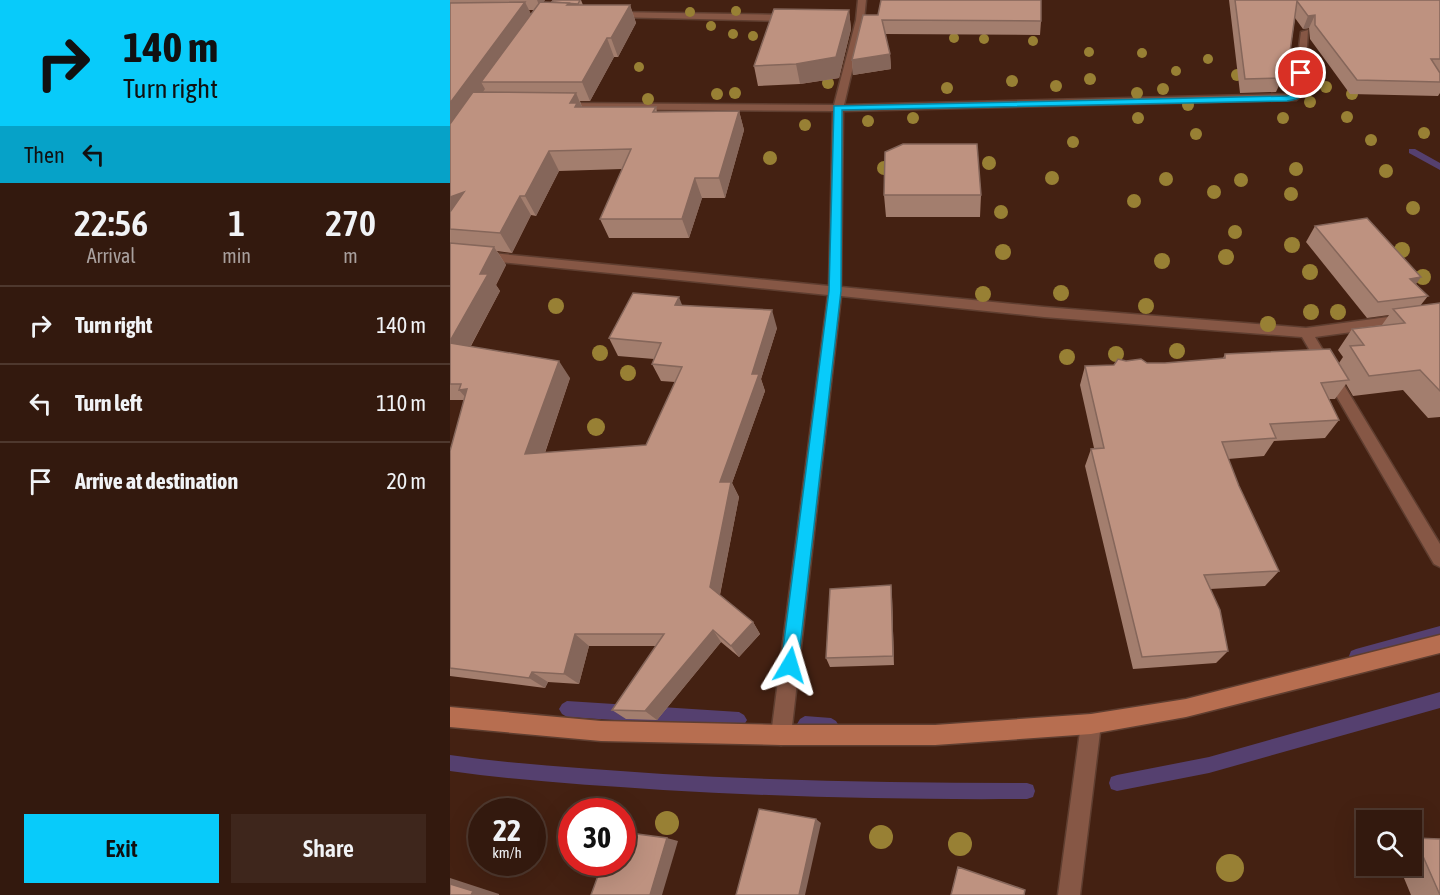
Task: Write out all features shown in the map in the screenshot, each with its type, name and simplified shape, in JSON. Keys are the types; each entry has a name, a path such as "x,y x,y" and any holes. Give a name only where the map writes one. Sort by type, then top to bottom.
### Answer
{"main road":[{"path":"450,717 601,730 781,735 935,735 1091,724 1186,708 1440,644"}],"street":[{"path":"781,735 835,291 838,108 854,20 862,0"},
{"path":"601,15 800,18"},
{"path":"552,106 838,108 1296,97 1299,94 1305,32"},
{"path":"450,253 1044,312 1306,333 1440,315"},
{"path":"1306,333 1440,559"},
{"path":"1069,895 1091,724"}],"building":[{"path":"553,0 580,0 578,4 552,2"},
{"path":"881,0 1041,0 1041,21 882,20 890,54 852,60 863,15 878,15"},
{"path":"1235,0 1440,0 1440,59 1431,59 1440,73 1440,82 1357,80 1315,25 1315,15 1308,16 1297,1 1288,66 1284,65 1282,78 1245,79"},
{"path":"525,2 450,103 450,3"},
{"path":"540,2 569,3 567,5 630,5 611,38 607,38 582,82 481,82"},
{"path":"774,9 849,10 836,57 796,64 754,66"},
{"path":"473,92 576,93 570,103 577,103 575,107 656,107 653,112 739,111 719,178 695,178 682,219 600,219 631,149 549,151 525,196 520,196 500,233 450,229 450,212 464,192 450,197 450,124"},
{"path":"903,144 977,144 981,195 884,195 885,152"},
{"path":"1367,218 1421,277 1410,279 1428,296 1378,302 1315,226"},
{"path":"450,243 494,247 480,274 488,274 450,341"},
{"path":"633,293 679,297 675,305 772,310 752,374 759,374 720,482 731,482 710,587 753,622 731,646 713,630 645,711 612,710 664,634 575,634 564,674 532,672 529,678 450,668 450,451 467,389 459,390 461,384 450,384 450,343 559,361 525,454 646,445 682,367 652,364 661,343 609,338"},
{"path":"1440,303 1440,391 1420,370 1369,376 1350,346 1364,345 1352,329 1405,323 1393,309"},
{"path":"1330,349 1349,380 1321,383 1339,420 1270,424 1276,438 1222,442 1239,486 1279,571 1204,575 1220,610 1228,651 1142,657 1091,449 1104,448 1085,366 1114,365 1118,359 1126,361 1141,359 1147,363 1165,363 1225,358 1225,354"},
{"path":"891,585 893,656 826,658 830,589"},
{"path":"759,809 816,819 799,895 736,895"},
{"path":"636,834 667,838 650,895 591,895 598,876 636,876"},
{"path":"1422,838 1440,839 1440,895 1422,854"},
{"path":"958,867 1025,890 1024,895 951,895"},
{"path":"450,884 473,891 471,895 450,895"}],"waterway":[{"path":"1412,151 1440,167"},
{"path":"1356,656 1440,633"},
{"path":"1117,783 1209,765 1440,700"},
{"path":"567,709 739,720"},
{"path":"805,724 831,726"},
{"path":"450,763 552,774 747,786 1027,791"}],"route":[{"path":"790,665 835,291 838,108 1287,98 1296,97 1299,94 1301,73"}]}
